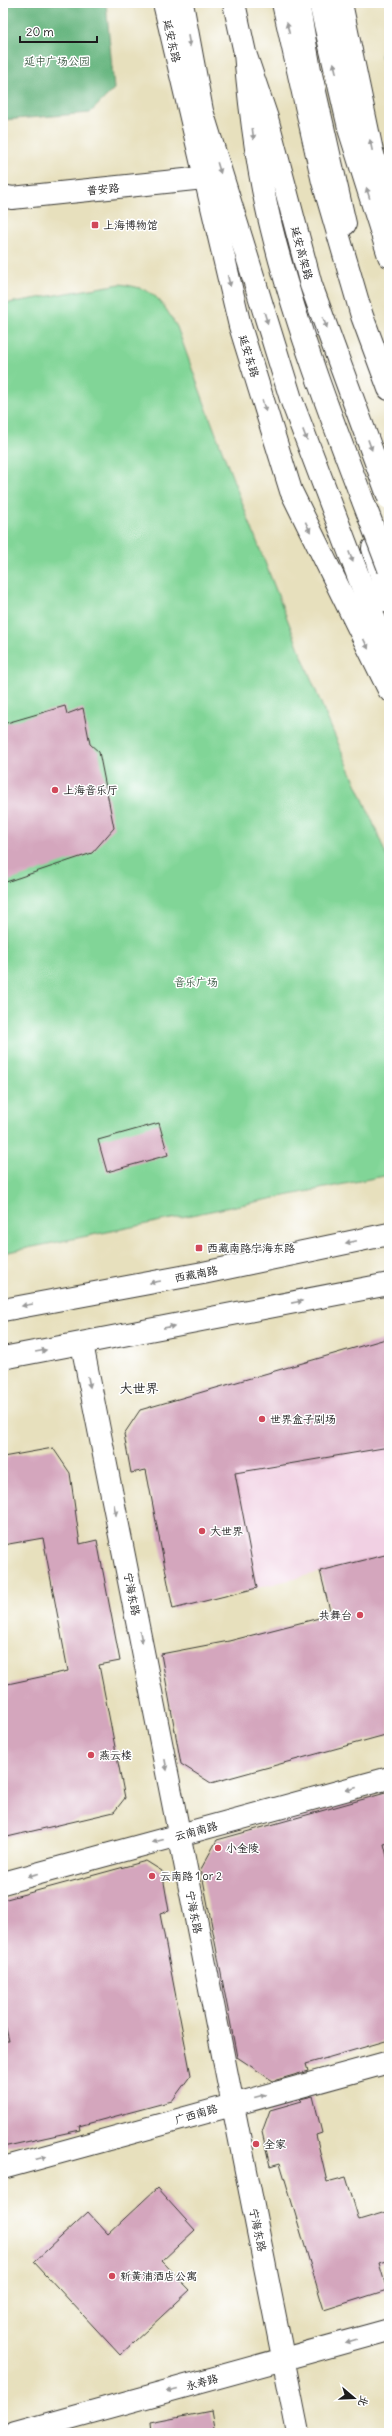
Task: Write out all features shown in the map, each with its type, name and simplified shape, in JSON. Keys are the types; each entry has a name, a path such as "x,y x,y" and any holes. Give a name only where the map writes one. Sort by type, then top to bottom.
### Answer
{"main road":[{"name":"延安东路","path":"164,3 240,326 290,491 389,690"},
{"path":"182,3 202,111 291,399 389,657"},
{"name":"延安高架路","path":"234,3 245,53 267,118 310,285 389,498"},
{"path":"240,3 303,299 389,602"},
{"path":"283,3 323,182 362,316 389,389"},
{"path":"298,3 310,70 347,235 372,318 389,365"},
{"path":"320,3 350,132 389,256"},
{"path":"341,3 372,151 387,202 389,248"},
{"path":"245,53 253,138 271,226 290,296 389,569"},
{"name":"普安路","path":"3,196 12,198 204,178"},
{"name":"西藏南路","path":"3,1310 203,1273 389,1234"},
{"path":"3,1358 389,1284"},
{"name":"宁海东路","path":"82,1344 231,2104 285,2359 298,2433"},
{"name":"云南南路","path":"3,1883 389,1778"},
{"name":"广西南路","path":"3,2168 231,2104 389,2062"},
{"name":"永寿路","path":"15,2433 389,2330"}],"shaded area":[{"name":"大世界","path":"389,1338 389,1555 173,1609 146,1470 131,1473 124,1434 140,1410"}],"green space":[{"name":"延中广场公园","path":"3,3 106,3 114,89 90,113 3,120"},
{"path":"389,10 389,81 381,56"},
{"name":"音乐广场","path":"120,284 141,289 155,296 165,308 177,327 281,604 389,863 389,1175 3,1253 3,304"}],"building":[{"name":"上海音乐厅","path":"65,706 67,714 83,708 90,744 99,752 114,828 92,853 3,883 3,724"},
{"path":"159,1123 168,1155 107,1172 98,1140"},
{"name":"大世界","path":"389,1338 389,1447 235,1473 257,1588 173,1609 146,1470 131,1473 124,1434 140,1410"},
{"path":"53,1448 70,1473 80,1544 97,1540 120,1661 99,1665 125,1798 114,1812 3,1838 3,1685 68,1671 43,1538 3,1545 3,1457"},
{"path":"389,1554 389,1734 211,1783 181,1764 161,1654 229,1641 331,1615 320,1571"},
{"path":"389,1792 389,1843 384,1844 389,1865 389,2040 306,2064 308,2071 273,2081 237,2057 201,1869 217,1840"},
{"path":"146,1861 162,1871 169,1911 160,1914 191,2075 172,2101 79,2126 80,2130 3,2147 3,2041 9,2041 3,2016 3,1900"},
{"path":"313,2096 322,2133 316,2135 327,2182 346,2177 359,2220 389,2211 389,2260 379,2263 387,2290 324,2310 280,2163 270,2166 262,2132 270,2110 302,2101 300,2099"},
{"name":"新黄浦酒店公寓","path":"157,2188 195,2230 162,2261 190,2290 120,2355 34,2262 88,2212 108,2234"},
{"path":"211,2411 215,2433 151,2433 150,2423"}],"place":[{"name":"上海博物馆","path":"95,225"},
{"name":"上海音乐厅","path":"55,790"},
{"name":"西藏南路宁海东路","path":"199,1248"},
{"name":"世界盒子剧场","path":"262,1419"},
{"name":"大世界","path":"202,1531"},
{"name":"共舞台","path":"360,1615"},
{"name":"燕云楼","path":"91,1755"},
{"name":"小金陵","path":"218,1848"},
{"name":"云南路 1 or 2","path":"152,1876"},
{"name":"全家","path":"256,2144"},
{"name":"新黄浦酒店公寓","path":"112,2276"}],"district":[{"name":"大世界","path":"139,1388"}]}
